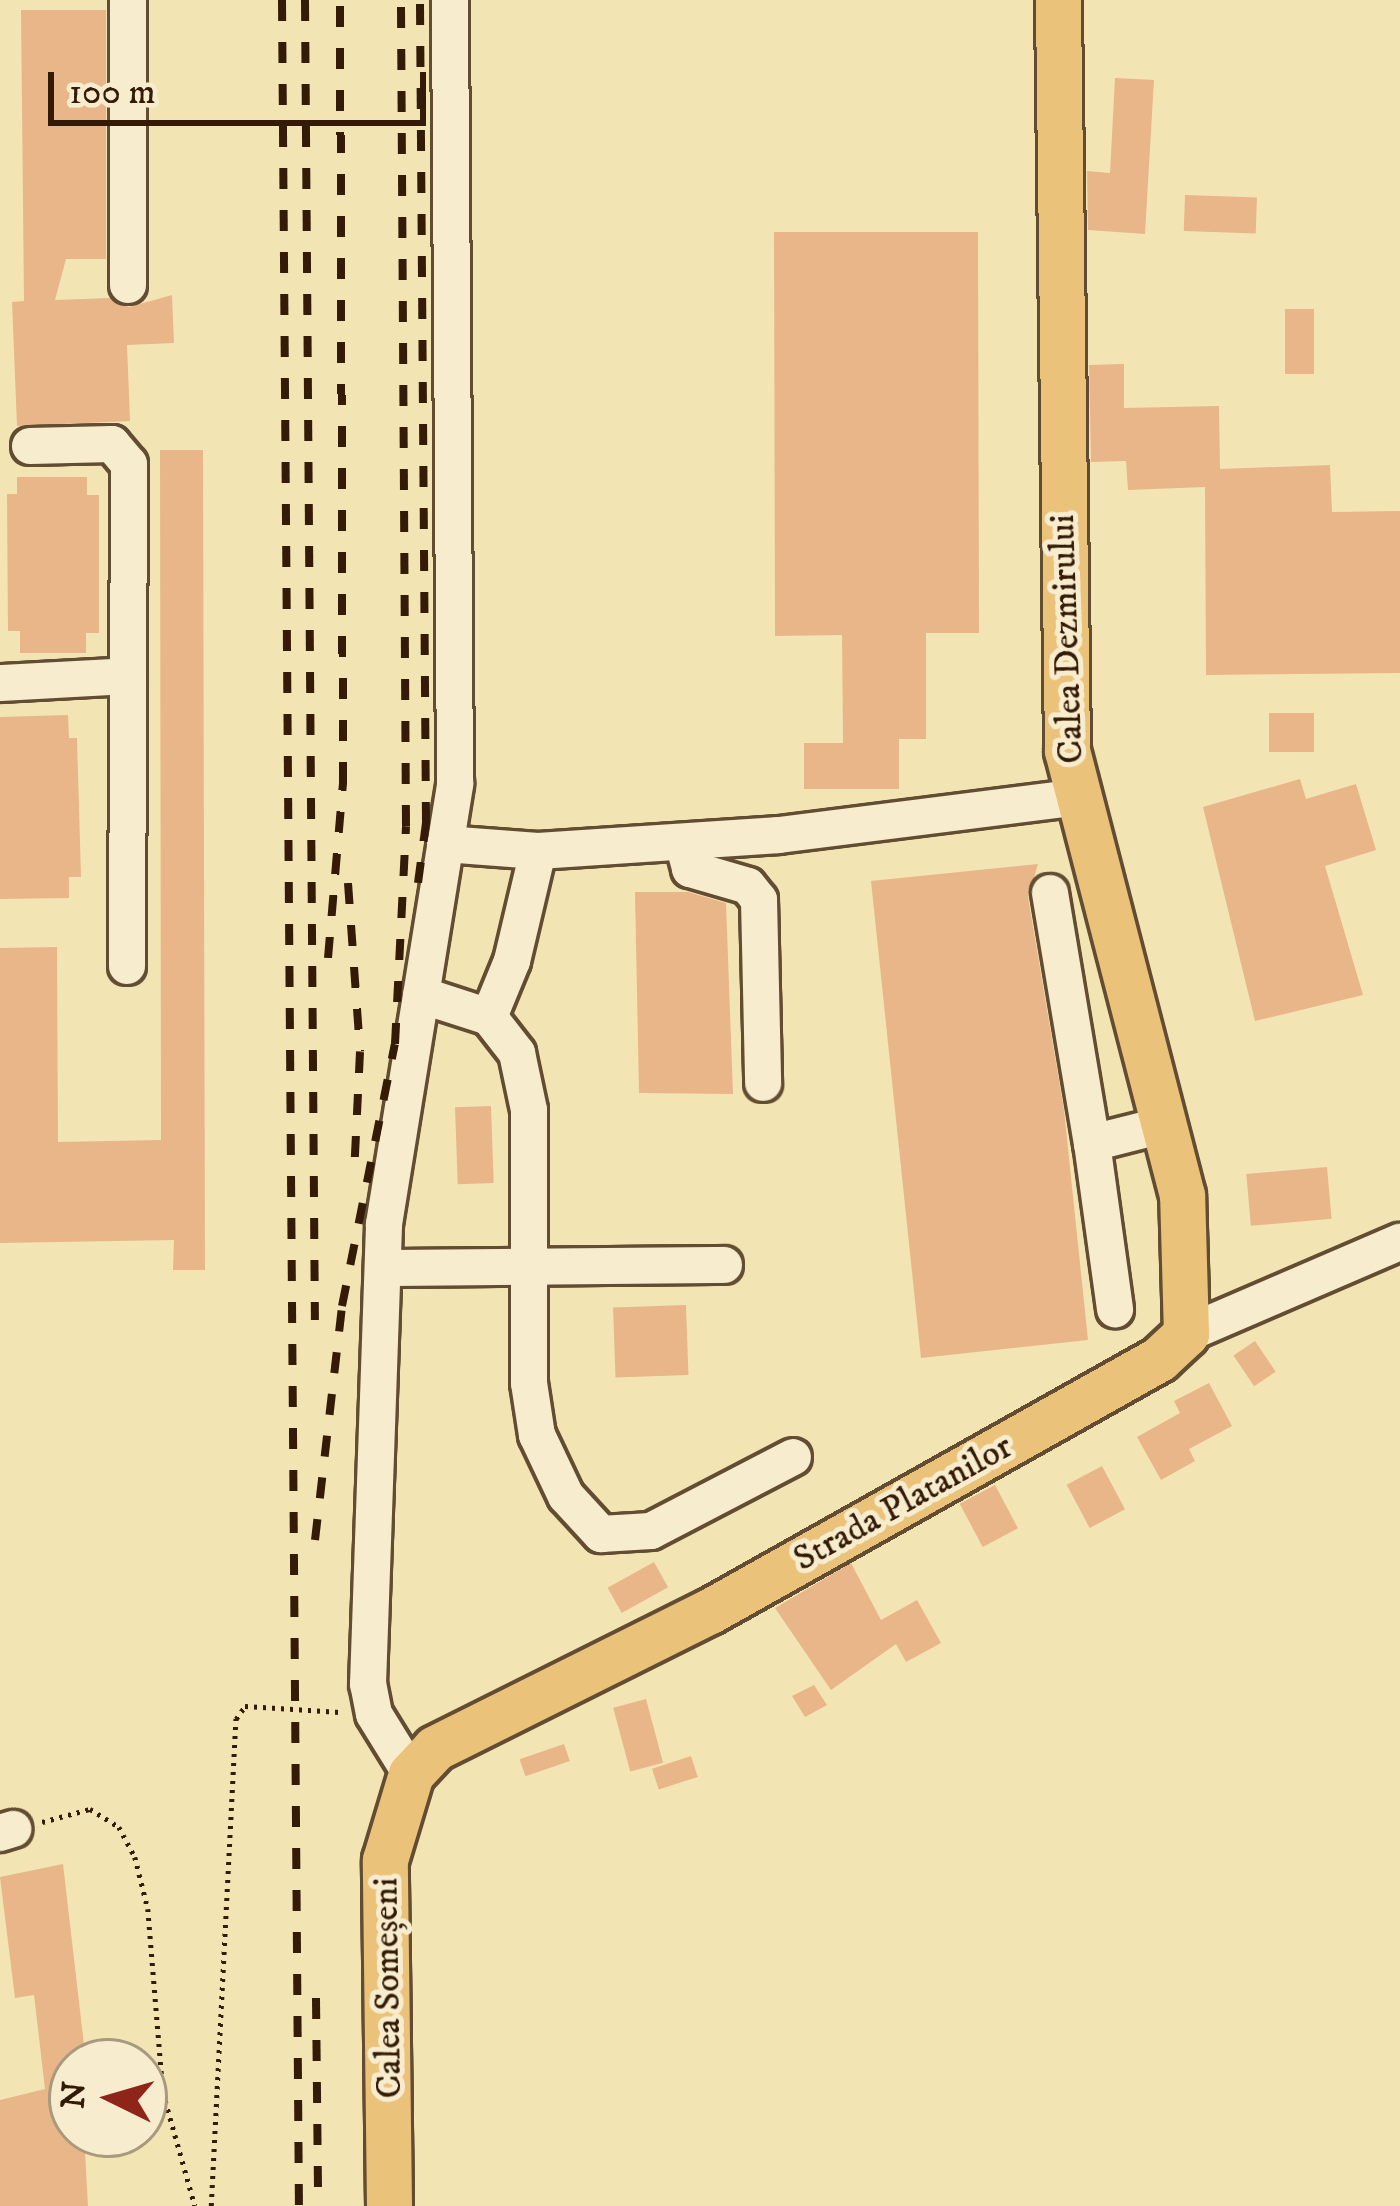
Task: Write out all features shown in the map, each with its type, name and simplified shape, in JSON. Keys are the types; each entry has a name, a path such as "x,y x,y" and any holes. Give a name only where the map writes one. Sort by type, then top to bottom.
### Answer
{"main road":[{"name":"Calea Dezmirului","path":"1058,0 1064,697 1073,798 1182,1195 1186,1334"},
{"name":"Strada Platanilor","path":"411,1774 435,1748 710,1611 1159,1359 1186,1334"},
{"name":"Calea Someșeni","path":"389,2206 386,1860 411,1774"}],"street":[{"path":"128,0 128,285"},
{"path":"411,1774 374,1714 368,1684 382,1268 455,784 450,0"},
{"path":"30,446 123,451 127,966"},
{"path":"0,683 128,676"},
{"path":"445,844 538,851 683,842 1073,798"},
{"path":"683,842 689,869 748,886 759,900 764,1083"},
{"path":"489,1017 512,961 538,851"},
{"path":"1050,893 1115,1309"},
{"path":"421,995 489,1017 518,1053 529,1110 534,1267 529,1383 537,1435 566,1496 601,1534 651,1531 794,1456"},
{"path":"1092,1144 1163,1125"},
{"name":"Strada Platanilor","path":"1186,1334 1400,1242"},
{"path":"382,1268 724,1265"}],"path":[{"path":"211,2206 236,1719 245,1706 374,1714"},
{"path":"6,1831 90,1809 119,1827 135,1857 148,1909 163,2092 195,2206"}],"building":[{"path":"21,10 106,10 106,259 66,259 55,300 110,298 129,307 172,295 174,343 127,345 130,421 17,426 12,302 24,301"},
{"path":"1115,78 1154,80 1145,234 1088,230 1087,171 1110,173"},
{"path":"1185,195 1257,198 1256,233 1184,231"},
{"path":"774,232 978,232 979,633 926,633 926,739 899,739 899,789 804,789 804,743 843,743 842,635 775,636"},
{"path":"1285,309 1314,309 1314,374 1285,374"},
{"path":"1124,364 1124,408 1219,406 1220,469 1330,465 1332,512 1400,511 1400,673 1206,675 1205,487 1128,490 1126,461 1091,462 1089,365"},
{"path":"160,450 203,450 205,1270 173,1270 174,1240 0,1243 0,948 57,947 58,1142 161,1140"},
{"path":"17,477 87,477 87,495 99,495 99,633 86,633 86,653 20,653 20,631 8,631 7,494 17,494"},
{"path":"1269,713 1314,713 1314,752 1269,752"},
{"path":"68,715 69,738 77,738 81,877 69,877 69,898 0,899 0,717"},
{"path":"1300,779 1306,799 1356,784 1376,850 1325,866 1363,995 1255,1021 1203,807"},
{"path":"1038,864 1028,897 1064,1110 1088,1340 921,1358 871,881"},
{"path":"635,892 688,892 726,903 733,1094 639,1093"},
{"path":"491,1106 494,1183 458,1184 455,1107"},
{"path":"1327,1167 1332,1219 1251,1226 1246,1174"},
{"path":"686,1305 688,1375 615,1378 613,1308"},
{"path":"1255,1341 1276,1372 1254,1386 1233,1356"},
{"path":"1209,1383 1232,1426 1189,1449 1195,1461 1161,1480 1137,1437 1180,1413 1174,1401"},
{"path":"1102,1466 1125,1509 1090,1528 1067,1485"},
{"path":"995,1485 1018,1528 983,1547 960,1504"},
{"path":"654,1562 668,1587 622,1613 608,1588"},
{"path":"851,1563 881,1620 917,1600 941,1643 906,1662 896,1644 831,1690 775,1608"},
{"path":"814,1685 827,1705 805,1717 792,1696"},
{"path":"646,1699 663,1763 630,1772 613,1708"},
{"path":"564,1744 570,1761 525,1776 520,1759"},
{"path":"691,1756 698,1777 659,1790 652,1769"},
{"path":"63,1864 83,2038 48,2038 48,2158 85,2158 88,2206 0,2206 0,2100 45,2089 34,1995 15,1998 0,1877"}],"railway":[{"path":"282,0 299,2206"},
{"path":"305,0 315,1320"},
{"path":"328,958 343,783 340,0"},
{"path":"315,1540 342,1306 395,1044 406,826 401,0"},
{"path":"418,883 426,823 420,0"},
{"path":"348,883 360,1052 354,1176"},
{"path":"316,1998 318,2206"}]}
